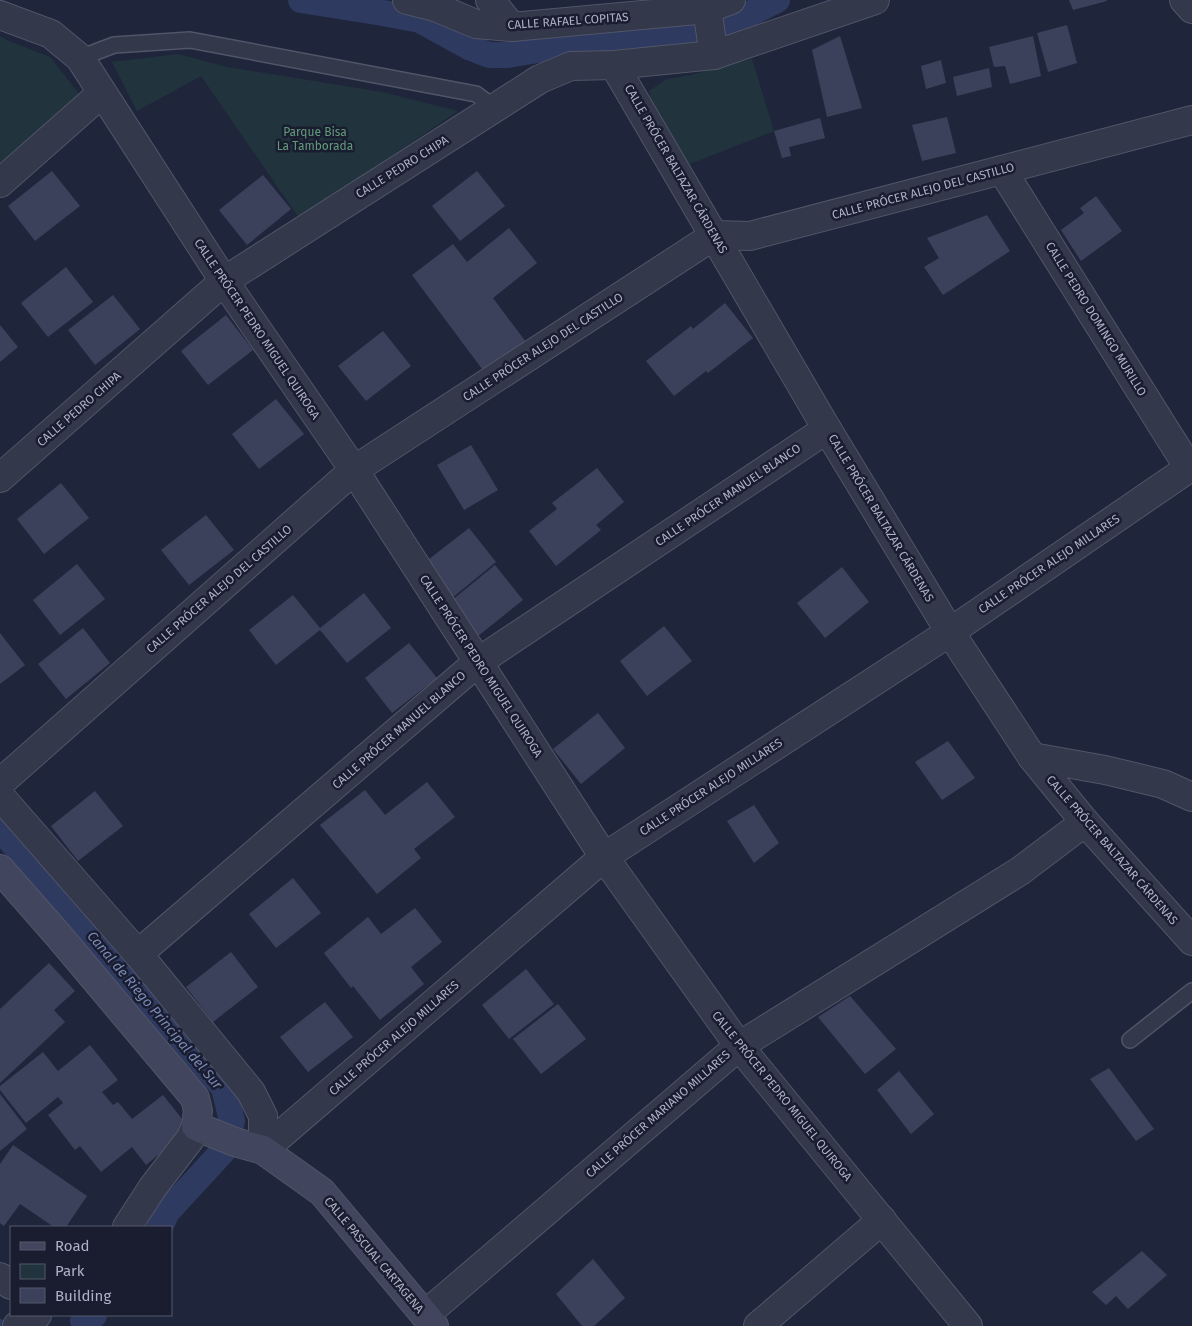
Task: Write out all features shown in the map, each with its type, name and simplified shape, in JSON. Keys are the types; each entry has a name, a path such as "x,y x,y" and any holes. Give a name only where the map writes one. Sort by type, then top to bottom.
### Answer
{"street":[{"name":"CALLE RAFAEL COPITAS","path":"407,0 435,7 476,24 512,27 715,7"},
{"path":"490,0 512,27"},
{"name":"CALLE PEDRO CHIPA","path":"0,478 224,281 540,79 571,66 614,65 713,53 875,0"},
{"path":"1184,0 1192,9"},
{"path":"713,53 715,7"},
{"name":"CALLE PRÓCER PEDRO MIGUEL QUIROGA","path":"0,15 51,34 80,58 224,281 354,470 604,857 739,1046 968,1326"},
{"name":"CALLE PRÓCER BALTAZAR CÁRDENAS","path":"614,65 827,429 950,632 1032,757 1085,822 1192,941"},
{"path":"0,183 102,93"},
{"name":"CALLE PRÓCER ALEJO DEL CASTILLO","path":"0,783 354,470 714,235 750,236 1192,120"},
{"name":"CALLE PEDRO DOMINGO MURILLO","path":"1002,170 1191,467"},
{"name":"CALLE PRÓCER MANUEL BLANCO","path":"138,954 478,662 827,429"},
{"name":"CALLE PRÓCER ALEJO MILLARES","path":"263,1150 604,857 950,632 1191,467"},
{"path":"1032,757 1105,770 1163,784 1192,797"},
{"path":"0,796 138,954 251,1092 264,1116 263,1150"},
{"name":"CALLE PRÓCER MARIANO MILLARES","path":"429,1320 739,1046 1020,870 1085,822"},
{"path":"0,869 195,1098 198,1111 198,1127 128,1226"},
{"name":"CALLE PASCUAL CARTAGENA","path":"198,1127 235,1142 263,1150 322,1192 429,1320"},
{"path":"758,1326 882,1220"}],"lane":[{"path":"80,58 114,45 190,40 476,94 495,108"},
{"path":"1130,1040 1192,991"}],"green space":[{"path":"0,36 50,57 80,95 0,167"},
{"name":"Parque Bisa La Tamborada","path":"178,54 227,67 382,92 458,111 299,218 201,76 137,111 112,62"},
{"path":"752,59 774,131 687,165 652,104 649,91 667,79 691,75"}],"building":[{"path":"1069,0 1106,0 1107,1 1073,10"},
{"path":"1067,25 1077,63 1048,72 1037,33"},
{"path":"840,36 862,108 827,117 812,50"},
{"path":"1033,36 1041,76 1010,84 1005,66 994,67 989,47"},
{"path":"941,60 946,83 926,89 921,66"},
{"path":"989,68 992,87 957,96 953,77"},
{"path":"947,117 956,153 922,161 912,125"},
{"path":"820,118 825,138 789,147 791,156 782,158 774,131"},
{"path":"52,171 80,206 35,241 8,206"},
{"path":"477,171 505,206 460,241 432,206"},
{"path":"263,175 291,209 247,245 219,210"},
{"path":"1096,196 1122,231 1081,261 1061,230 1084,213 1080,208"},
{"path":"987,215 1010,251 943,295 924,267 939,258 927,238"},
{"path":"509,228 537,263 493,298 526,342 485,373 412,275 453,244 467,262"},
{"path":"66,267 93,302 48,337 21,303"},
{"path":"113,295 140,329 95,365 68,330"},
{"path":"725,303 753,338 708,373 706,371 674,396 646,361 691,326 693,329"},
{"path":"226,315 253,350 208,385 181,351"},
{"path":"0,325 18,347 0,362"},
{"path":"383,331 411,366 366,401 338,366"},
{"path":"276,399 304,434 259,469 232,434"},
{"path":"471,445 498,490 464,510 437,465"},
{"path":"597,468 624,502 596,525 601,530 556,566 529,531 557,509 552,503"},
{"path":"61,483 89,518 44,554 17,519"},
{"path":"206,515 234,550 189,585 161,550"},
{"path":"469,528 496,562 452,598 424,563"},
{"path":"77,564 105,599 60,635 33,600"},
{"path":"495,565 523,600 478,636 451,601"},
{"path":"842,567 869,602 825,638 797,603"},
{"path":"364,593 391,628 347,663 320,630 276,665 249,630 293,595 320,628"},
{"path":"664,626 692,661 647,696 620,661"},
{"path":"83,628 110,663 66,699 38,664"},
{"path":"0,633 25,665 0,684"},
{"path":"409,643 437,678 392,713 365,678"},
{"path":"598,713 625,748 581,784 553,749"},
{"path":"948,741 975,778 942,800 915,762"},
{"path":"427,782 455,817 414,849 421,858 377,894 320,825 365,790 385,815"},
{"path":"95,791 123,826 78,861 51,826"},
{"path":"754,805 779,843 754,863 727,821"},
{"path":"293,878 321,913 276,948 249,914"},
{"path":"415,908 442,942 411,967 424,984 380,1020 353,986 351,988 324,953 368,917 381,934"},
{"path":"231,952 258,987 213,1022 186,987"},
{"path":"49,963 75,991 54,1010 65,1022 0,1083 0,1009"},
{"path":"526,969 554,1004 509,1039 482,1005"},
{"path":"850,996 896,1049 865,1074 818,1017"},
{"path":"325,1002 353,1037 308,1072 280,1037"},
{"path":"558,1004 586,1039 541,1074 513,1039"},
{"path":"90,1045 118,1080 102,1092 113,1105 118,1102 132,1119 163,1095 190,1129 146,1165 132,1147 101,1172 80,1146 75,1150 48,1115 63,1103 58,1097 26,1123 0,1090 0,1086 43,1052 58,1071"},
{"path":"1109,1068 1154,1129 1136,1141 1090,1079"},
{"path":"899,1071 934,1114 911,1134 877,1090"},
{"path":"0,1094 27,1129 0,1151"},
{"path":"13,1145 87,1196 67,1226 53,1226 20,1204 4,1226 0,1223 0,1164"},
{"path":"1142,1251 1167,1275 1128,1309 1116,1296 1106,1305 1092,1292"},
{"path":"593,1259 625,1298 594,1326 582,1326 556,1294"}],"waterway":[{"name":"Canal de Riego Principal del Sur","path":"301,0 420,20 471,48 489,55 508,55 614,37 660,33 697,36 728,25 777,0"},
{"name":"Canal de Riego Principal del Sur","path":"0,828 97,944 224,1088 232,1121 224,1150 167,1212 160,1226"},
{"name":"Canal de Riego Principal del Sur","path":"83,1321 92,1316"},
{"path":"0,1323 3,1326"}]}
